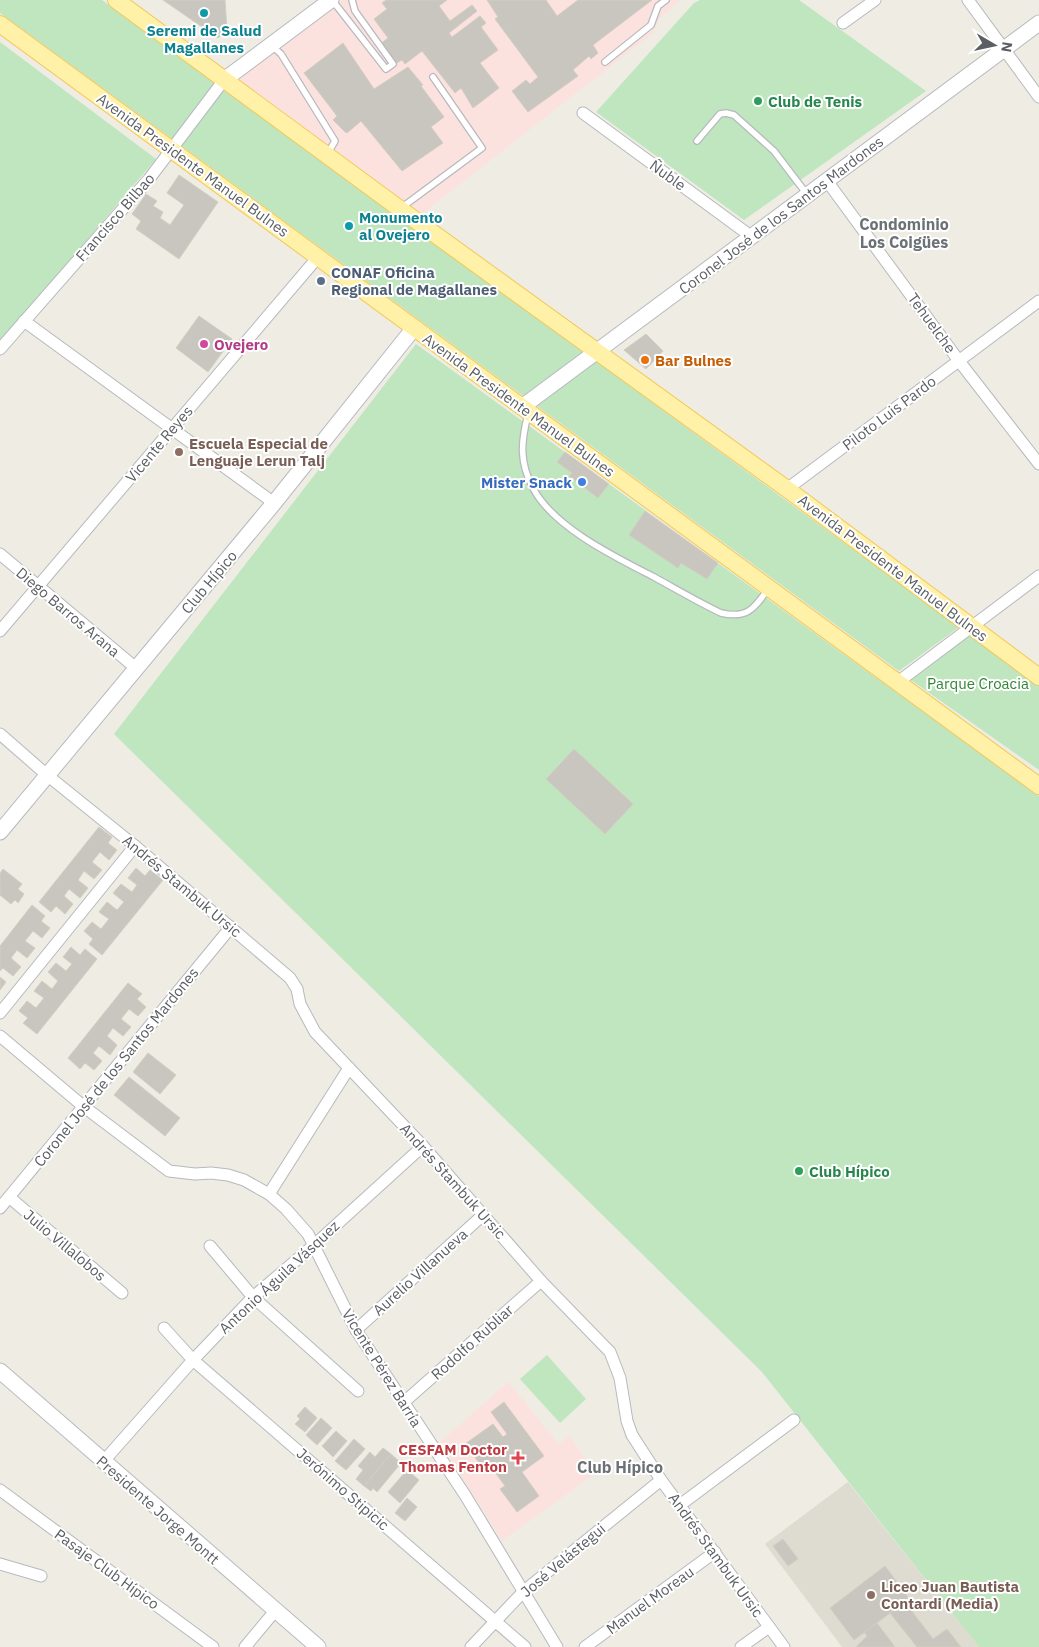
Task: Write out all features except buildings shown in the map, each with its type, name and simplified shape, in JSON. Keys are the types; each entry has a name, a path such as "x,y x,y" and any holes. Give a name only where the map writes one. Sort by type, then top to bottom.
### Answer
{"main road":[{"name":"Avenida Presidente Manuel Bulnes","path":"116,0 400,209 787,489 1039,677"},
{"name":"Avenida Presidente Manuel Bulnes","path":"0,24 1039,786"}],"street":[{"path":"843,23 875,0"},
{"path":"968,0 1039,97"},
{"path":"224,80 329,2"},
{"name":"Coronel José de los Santos Mardones","path":"526,409 597,351 1039,23"},
{"name":"Francisco Bilbao","path":"0,349 149,179 224,80"},
{"name":"Ñuble","path":"584,113 752,237"},
{"name":"Tehuelche","path":"827,181 959,361 1039,464"},
{"name":"Vicente Reyes","path":"0,631 318,257"},
{"name":"Piloto Luis Pardo","path":"787,489 1039,301"},
{"path":"24,321 274,503"},
{"name":"Club Hípico","path":"0,832 274,503 414,328"},
{"name":"Diego Barros Arana","path":"0,554 137,669"},
{"path":"898,682 1039,576"},
{"name":"Andrés Stambuk Ursic","path":"0,734 290,978 297,989 300,1004 315,1032 423,1146 541,1281 610,1352 620,1378 627,1421 632,1436 661,1480 784,1647"},
{"path":"0,1013 135,846"},
{"name":"Coronel José de los Santos Mardones","path":"0,1208 231,927"},
{"name":"Vicente Pérez Barría","path":"0,1036 83,1106 169,1171 228,1175 244,1180 269,1194 286,1209 302,1227 313,1246 356,1330 465,1495 557,1647"},
{"path":"269,1194 349,1068"},
{"name":"Antonio Águila Vásquez","path":"104,1462 193,1360 253,1297 313,1246 423,1146"},
{"name":"Julio Villalobos","path":"9,1198 122,1293"},
{"name":"Aurelio Villanueva","path":"356,1330 483,1214"},
{"path":"210,1246 253,1297 358,1391"},
{"name":"Rodolfo Rubliar","path":"403,1403 541,1281"},
{"name":"Jerónimo Stipicic","path":"164,1328 193,1360 496,1620 524,1647"},
{"name":"Presidente Jorge Montt","path":"0,1371 318,1647"},
{"path":"680,1505 794,1420"},
{"name":"José Velástegui","path":"470,1647 524,1591 661,1480"},
{"name":"Pasaje Club Hípico","path":"0,1490 213,1647"},
{"name":"Manuel Moreau","path":"585,1647 715,1552"},
{"path":"0,1564 41,1576"},
{"path":"245,1647 275,1611"},
{"path":"741,1647 769,1627"}],"lane":[{"path":"329,2 336,5 386,69 393,64 355,10 352,0"},
{"path":"605,62 651,25 658,6 666,0"},
{"path":"271,45 282,54 335,141 327,155"},
{"path":"400,209 482,148 433,77"},
{"path":"697,141 720,114 734,115 774,151 808,195"},
{"path":"526,409 522,438 527,475 532,487 545,507 563,523 607,552 721,613 738,615 750,611 756,607 769,588"}],"shaded area":[{"path":"342,0 681,0 660,18 653,33 422,214 237,80"},
{"name":"CESFAM Doctor Thomas Fenton","path":"508,1382 559,1444 569,1436 596,1473 502,1541 440,1442"},
{"name":"Liceo Juan Bautista Contardi (Media)","path":"848,1482 979,1647 842,1647 765,1544"}],"green space":[{"path":"0,0 102,0 959,627 899,671 0,13"},
{"name":"Club de Tenis","path":"700,0 799,0 926,91 744,220 596,112 694,3"},
{"path":"0,42 156,159 0,342"},
{"name":"Club Hípico","path":"416,344 1039,796 1039,1647 979,1647 762,1372 114,734"},
{"name":"Parque Croacia","path":"971,633 1039,685 1039,770 911,680"},
{"path":"547,1355 586,1399 560,1423 520,1379"}],"place":[{"name":"Seremi de Salud Magallanes","path":"204,13"},
{"name":"Club de Tenis","path":"758,101"},
{"name":"Monumento al Ovejero","path":"349,226"},
{"name":"CONAF Oficina Regional de Magallanes","path":"321,281"},
{"name":"Ovejero","path":"204,344"},
{"name":"Bar Bulnes","path":"645,360"},
{"name":"Escuela Especial de Lenguaje Lerun Talj","path":"179,452"},
{"name":"Mister Snack","path":"582,482"},
{"name":"Club Hípico","path":"799,1171"},
{"name":"CESFAM Doctor Thomas Fenton","path":"518,1458"},
{"name":"Liceo Juan Bautista Contardi (Media)","path":"871,1595"}],"district":[{"name":"Condominio Los Coigües","path":"904,233"},
{"name":"Club Hípico","path":"620,1467"}]}
